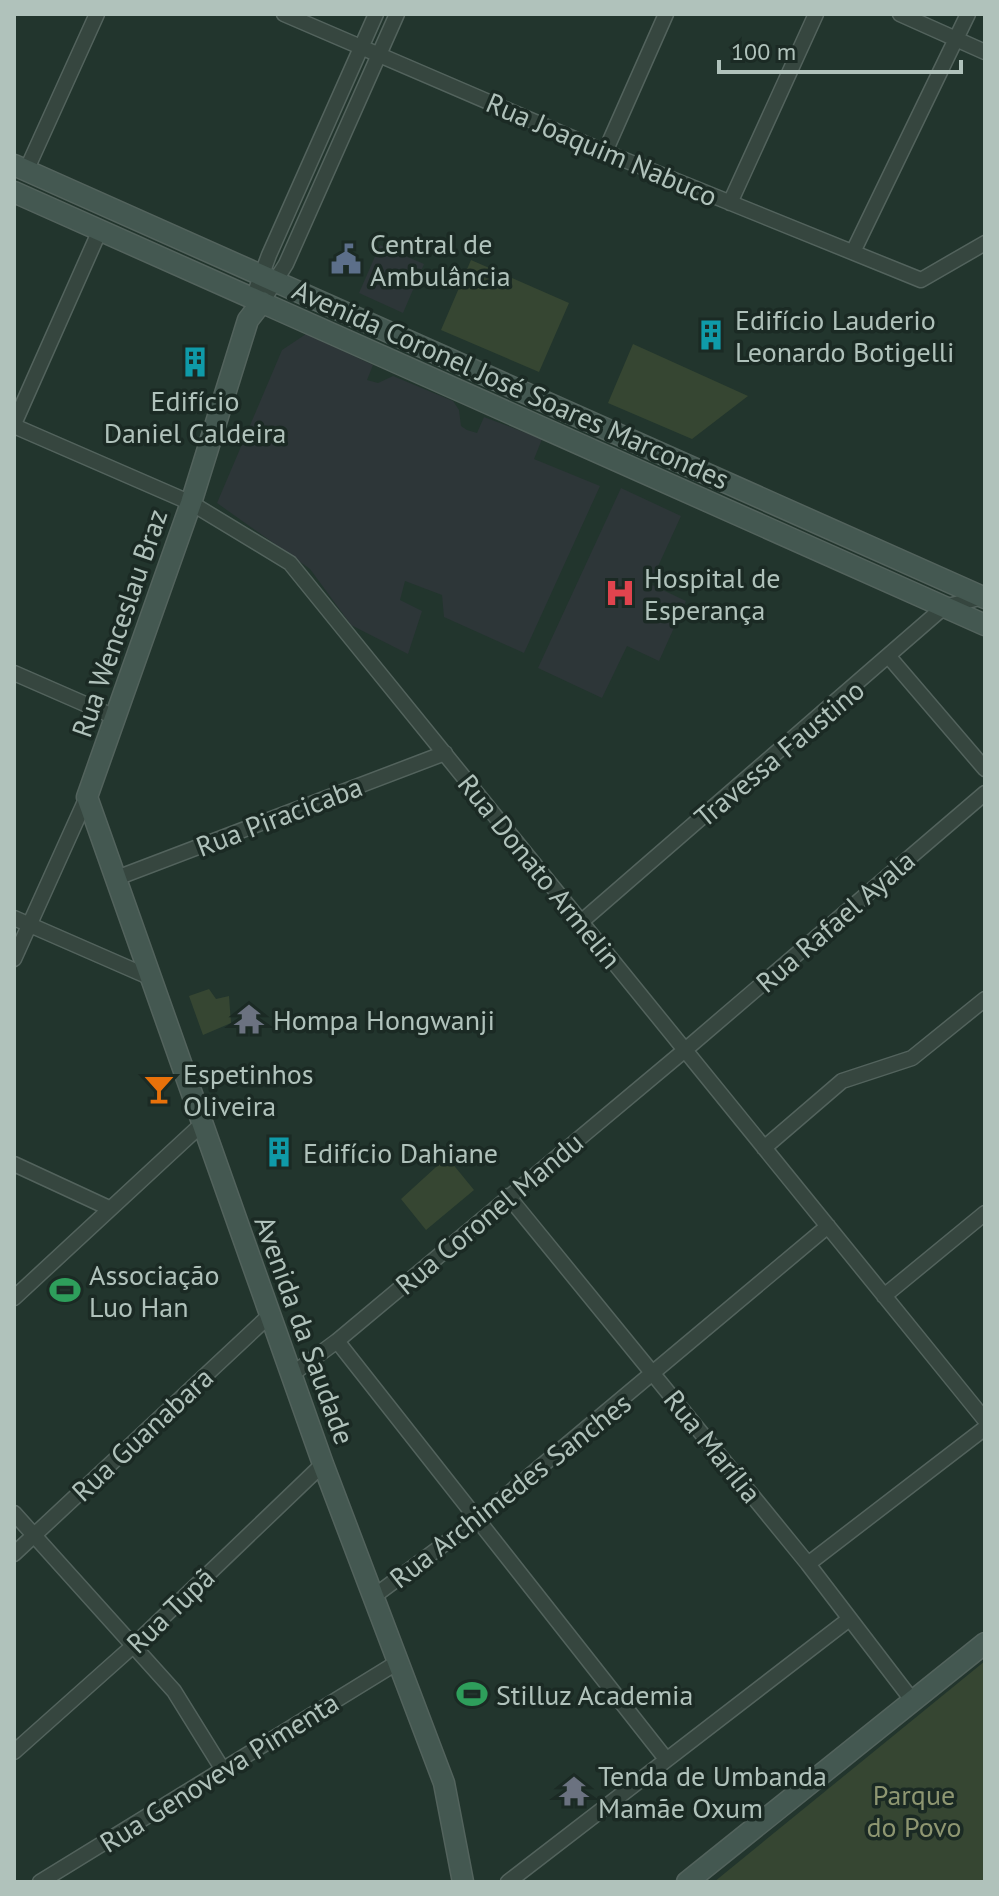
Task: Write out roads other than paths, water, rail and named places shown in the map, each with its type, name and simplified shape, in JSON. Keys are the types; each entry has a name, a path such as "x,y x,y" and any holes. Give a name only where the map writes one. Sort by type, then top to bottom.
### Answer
{"main road":[{"name":"Avenida Coronel José Soares Marcondes","path":"20,168 984,597"},
{"name":"Avenida Coronel José Soares Marcondes","path":"14,192 985,625"},
{"name":"Rua Wenceslau Braz","path":"87,797 191,503 248,320 258,300"},
{"name":"Avenida da Saudade","path":"87,797 323,1464 444,1783 463,1882"},
{"path":"687,1882 985,1643"}],"street":[{"path":"20,168 97,14"},
{"name":"Rua Joaquim Nabuco","path":"284,14 605,152 921,280 985,243"},
{"path":"268,278 376,14"},
{"path":"258,300 397,14"},
{"path":"605,152 666,14"},
{"path":"730,203 816,14"},
{"path":"900,14 985,52"},
{"path":"853,252 968,14"},
{"path":"14,425 100,230"},
{"name":"Rua Donato Armelin","path":"14,425 191,503 290,563 985,1420"},
{"name":"Travessa Faustino","path":"581,922 890,658 944,607 984,597"},
{"path":"890,658 985,769"},
{"path":"14,673 117,718"},
{"name":"Rua Piracicaba","path":"114,879 445,753"},
{"name":"Rua Rafael Ayala","path":"685,1050 985,793"},
{"name":"Rua Wenceslau Braz","path":"14,959 87,797"},
{"path":"14,918 149,977"},
{"path":"764,1148 842,1081 912,1058 985,999"},
{"name":"Rua Coronel Mandu","path":"291,1375 337,1341 685,1050"},
{"path":"14,1298 202,1124"},
{"path":"14,1164 109,1208"},
{"name":"Rua Marília","path":"508,1196 808,1564 912,1700"},
{"path":"884,1296 983,1218"},
{"name":"Rua Archimedes Sanches","path":"373,1597 478,1519 655,1374 828,1226"},
{"name":"Rua Guanabara","path":"14,1554 270,1315"},
{"path":"337,1341 666,1759"},
{"path":"808,1564 985,1428"},
{"name":"Rua Tupã","path":"14,1752 133,1646 323,1464"},
{"path":"14,1513 174,1691 223,1770"},
{"path":"508,1882 848,1620"},
{"name":"Rua Genoveva Pimenta","path":"40,1882 398,1662"}],"place":[{"name":"Central de Ambulância","path":"346,259"},
{"name":"Edifício Lauderio Leonardo Botigelli","path":"711,335"},
{"name":"Edifício Daniel Caldeira","path":"195,362"},
{"name":"Hospital de Esperança","path":"620,593"},
{"name":"Hompa Hongwanji","path":"249,1019"},
{"name":"Espetinhos Oliveira","path":"159,1089"},
{"name":"Edifício Dahiane","path":"279,1152"},
{"name":"Associação Luo Han","path":"65,1290"},
{"name":"Stilluz Academia","path":"472,1694"},
{"name":"Tenda de Umbanda Mamãe Oxum","path":"574,1791"}],"park label":[{"name":"Parque do Povo","path":"914,1810"}]}
